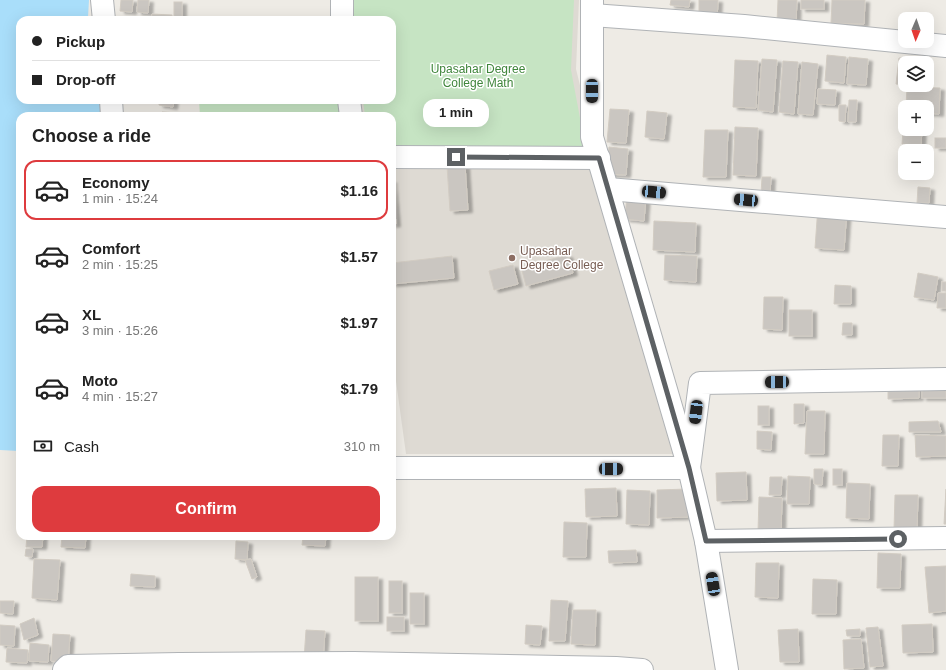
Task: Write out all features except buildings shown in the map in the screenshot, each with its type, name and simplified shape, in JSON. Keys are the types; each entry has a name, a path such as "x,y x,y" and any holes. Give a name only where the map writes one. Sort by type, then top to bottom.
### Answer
{"street":[{"path":"102,0 104,16"},
{"path":"342,0 342,16"},
{"path":"727,670 706,541 689,468 592,137 592,7 744,26 946,46"},
{"path":"396,157 599,158"},
{"path":"608,189 946,217"},
{"path":"689,468 700,383 946,379"},
{"path":"396,468 689,468"},
{"path":"706,541 946,538"},
{"path":"64,670 68,666 180,667 354,663 488,668 616,668 642,670"}],"shaded area":[{"name":"Upasahar Degree College","path":"342,0 579,0 576,69 599,163 692,435 683,454 406,454 396,381 396,112 358,112 358,104 396,104 396,16 382,16"}],"green space":[{"name":"Upasahar Degree College Math","path":"347,0 574,0 571,70 586,150 396,152 396,112 364,112 364,104 396,104 396,16 349,16"},
{"path":"199,104 346,104 346,112 200,112"}],"water":[{"path":"0,0 89,0 88,16 16,16 16,104 102,104 102,112 16,112 16,451 0,450"}],"place":[{"name":"Upasahar Degree College","path":"512,258"}],"route":[{"path":"456,157 599,158 689,468 706,541 898,539"}]}
